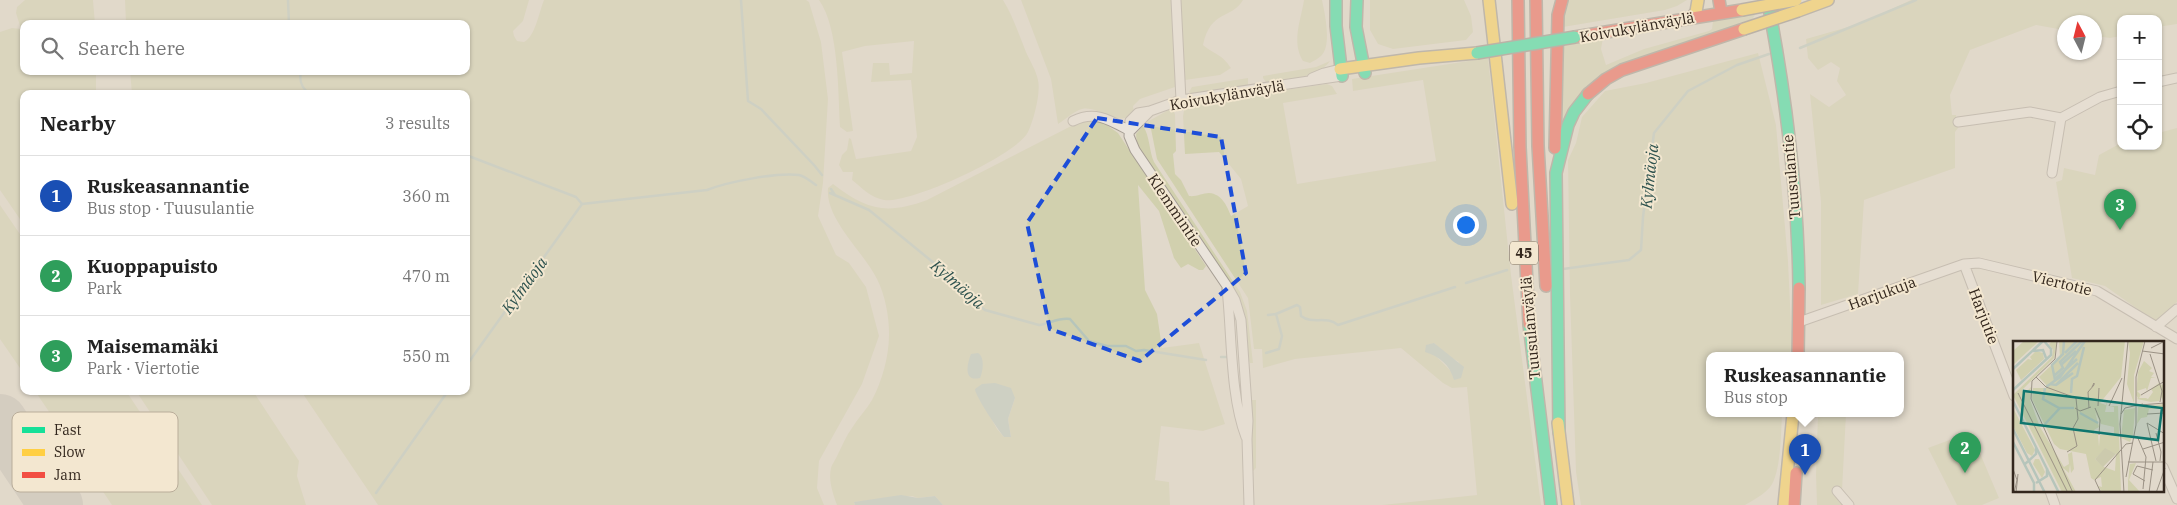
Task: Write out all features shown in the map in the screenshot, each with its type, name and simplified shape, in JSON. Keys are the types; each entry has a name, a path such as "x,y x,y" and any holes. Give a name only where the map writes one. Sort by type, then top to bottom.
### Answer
{"main road":[{"path":"1336,0 1336,26 1341,72"},
{"path":"1357,0 1357,31 1364,69"},
{"path":"1482,0 1491,29"},
{"path":"1489,0 1491,29 1528,318"},
{"name":"Tuusulanväylä","path":"1518,0 1520,147 1528,318 1551,505"},
{"name":"Tuusulanväylä","path":"1536,0 1538,146 1543,241 1550,341 1568,505"},
{"path":"1559,432 1556,173 1558,15 1560,0"},
{"path":"1691,18 1696,12 1698,0"},
{"path":"1719,0 1721,12"},
{"name":"Tuusulantie","path":"1768,0 1780,69 1793,181 1799,322 1798,352"},
{"path":"1556,173 1560,146 1568,124 1587,92 1603,79 1637,65 1744,29 1797,4 1828,0"},
{"name":"Koivukylänväylä","path":"1341,72 1420,65 1477,53 1721,12 1797,4"},
{"path":"1784,505 1792,417"},
{"path":"1794,505 1798,417"}],"street":[{"path":"1176,0 1181,100"},
{"name":"Koivukylänväylä","path":"1130,131 1130,121 1138,113 1150,111 1181,100 1304,82 1324,73 1341,72"},
{"path":"2162,81 2177,78"},
{"path":"1958,122 2030,112 2061,118 2100,97 2117,92"},
{"path":"1073,121 1089,116 1098,116 1130,131"},
{"path":"2052,173 2061,118"},
{"name":"Klemmintie","path":"1130,131 1128,136 1134,150 1227,286 1237,400 1240,422 1247,439 1249,505"},
{"name":"Viertotie","path":"1964,264 1979,263 2097,291 2177,339"},
{"name":"Harjukuja","path":"1799,322 1964,264"},
{"name":"Harjutie","path":"1964,264 2013,393"},
{"path":"2156,327 2177,309"},
{"path":"2164,469 2177,499"},
{"path":"1838,491 1849,505"},
{"path":"2050,492 2055,505"}],"highlighted area":[{"path":"1097,118 1221,137 1246,273 1140,361 1050,329 1027,223"}],"green space":[{"path":"25,0 93,0 95,20 20,20 20,26 16,13 17,7"},
{"path":"125,0 529,0 523,21 513,31 517,41 524,42 534,30 544,0 806,0 809,2 821,42 828,99 823,183 818,216 836,255 849,263 866,287 879,336 862,384 819,461 817,488 824,505 378,505 304,395 470,395 470,90 132,90 130,75 470,75 470,20 126,20"},
{"path":"819,0 1003,0 1013,19 1039,85 1033,120 1028,132 1020,142 1005,153 962,176 938,186 897,199 884,200 871,195 852,180 853,172 843,172 839,165 842,155 847,150 849,138 851,139 856,159 911,151 917,137 911,80 871,82 873,63 889,63 890,75 912,73 914,41 865,46 842,52 853,131 847,132 840,127 834,43 826,12"},
{"path":"1021,0 1173,0 1176,52 1175,87 1140,99 1133,106 1134,112 1122,119 1095,110 1082,109 1058,124 1051,79"},
{"path":"1180,0 1243,0 1233,10 1216,20 1211,26 1203,45 1221,57 1231,68 1220,75 1185,80"},
{"path":"1304,0 1322,0 1327,30 1324,51 1320,57 1310,63 1303,61 1299,54 1297,39"},
{"path":"1370,0 1464,0 1471,16 1473,32 1466,40 1393,49 1378,44 1370,30"},
{"path":"1564,0 1687,0 1665,10 1563,27"},
{"path":"1911,0 2177,0 2177,24 2162,26 2162,15 2117,15 2117,37 2110,38 2102,37 2102,15 2057,15 2057,29 2036,25 1970,50 1950,95 1952,115 1956,115 1958,128 1955,132 1955,168 1864,200 1858,294 1821,305 1821,202 1810,94 1829,107 1846,95 1837,81 1840,68 1831,62 1818,70 1808,58 1806,39 1862,23"},
{"path":"1755,15 1751,21 1619,66 1560,130 1561,46 1603,38 1601,49 1606,65 1644,49 1709,31 1712,29 1713,21"},
{"path":"12,28 20,29 20,75 96,75 96,90 20,90 20,219 0,190 0,32"},
{"path":"1758,53 1776,125 1788,261 1792,346 1790,352 1706,352 1706,417 1782,417 1779,456 1774,480 1766,492 1745,505 1581,505 1576,472 1568,160 1576,143 1582,117 1605,91 1646,83"},
{"path":"1488,58 1511,275 1541,505 1382,505 1477,495 1467,387 1452,388 1443,383 1401,348 1295,359 1263,368 1262,349 1254,349 1248,298 1157,159 1151,129 1147,122 1172,108 1175,114 1176,151 1173,154 1175,174 1181,180 1189,196 1214,194 1221,198 1231,216 1248,206 1241,179 1219,152 1185,154 1183,116 1185,104 1327,84 1332,86 1337,94 1283,103 1297,184 1436,161 1423,80 1353,91 1352,79","holes":["1434,343 1448,356 1459,362 1451,371 1436,356"]},
{"path":"1330,61 1325,67 1310,75 1266,82 1263,78 1263,76 1316,67"},
{"path":"1248,78 1248,85 1191,94 1189,92 1192,87"},
{"path":"1098,119 1118,133 1206,266 1203,270 1188,264 1181,268 1174,258 1159,211 1138,185 1145,290 1157,314 1162,348 1199,343 1225,424 1203,431 1161,426 1155,480 1169,482 1170,505 943,505 935,496 918,498 912,496 854,502 855,505 837,505 831,482 831,468 848,434 872,400 879,385 888,351 889,327 880,285 871,268 838,223 832,211 828,188 833,184 856,200 877,207 888,208 913,205 927,200 1081,121","holes":["1015,398 1008,419 1011,437 1004,437 997,429 984,405"]},
{"path":"1143,126 1154,162 1240,292 1247,311 1253,363 1250,363 1247,354 1243,319 1235,291 1137,145 1136,134"},
{"path":"2177,128 2177,302 2156,322 2105,286 2072,278 2056,182 2062,180 2064,168 2095,175 2099,155 2117,145 2117,150 2162,150 2162,132"},
{"path":"0,205 20,234 20,368 0,339"},
{"path":"38,395 129,395 140,412 49,412"},
{"path":"139,395 256,395 299,461 297,476 306,505 212,505 178,454 178,412 150,412"},
{"path":"1251,400 1256,400 1256,468 1253,471"},
{"path":"1818,417 1846,417 1842,491 1845,505 1817,505"},
{"path":"1971,432 1999,498 1982,505 1957,505 1928,448"},
{"path":"178,469 202,505 112,505 103,492 178,492"}],"shaded area":[{"path":"1434,343 1464,367 1461,378 1454,380 1450,370 1443,362 1425,352 1426,345"},
{"path":"978,353 982,358 983,368 980,378 975,379 969,375 968,363 971,354"},
{"path":"995,383 1011,388 1015,398 1008,419 1011,437 1004,437 976,393 975,389 982,384"},
{"path":"901,495 918,498 935,496 943,505 855,505 854,502"}],"waterway":[{"name":"Kylmäoja","path":"288,0 289,20"},
{"name":"Kylmäoja","path":"741,0 748,101 761,109 822,175"},
{"name":"Kylmäoja","path":"1800,48 1916,0"},
{"name":"Kylmäoja","path":"1563,269 1629,260 1641,250 1643,217 1654,133 1688,91 1737,65 1769,54"},
{"name":"Kylmäoja","path":"300,75 301,84 306,90"},
{"name":"Kylmäoja","path":"470,157 576,197 582,204"},
{"name":"Kylmäoja","path":"470,360 582,204 707,190 739,181 790,174 806,178 816,185"},
{"name":"Kylmäoja","path":"831,189 835,195"},
{"name":"Kylmäoja","path":"830,193 869,210 967,290 985,310 1039,325 1062,319 1070,319 1089,341 1107,346 1126,346 1136,351 1144,350 1206,360"},
{"name":"Kylmäoja","path":"1466,283 1507,270"},
{"name":"Kylmäoja","path":"1266,353 1279,349 1282,336 1276,314 1297,305 1300,307 1301,316 1306,319 1329,321 1338,325 1455,287"},
{"path":"1268,315 1276,314"},
{"name":"Kylmäoja","path":"1221,357 1229,357"},
{"name":"Kylmäoja","path":"376,493 445,395"}],"runway":[{"path":"0,421 12,439"},
{"path":"47,492 56,505"}],"traffic: fast":[{"path":"1336,0 1336,26 1342,76"},
{"path":"1357,0 1356,27 1365,73"},
{"path":"1770,13 1782,81 1794,185 1799,288"},
{"path":"1477,53 1575,37"},
{"path":"1559,432 1556,173 1568,125 1574,112 1588,94"},
{"path":"1529,324 1551,505"}],"traffic: slow":[{"path":"1489,0 1512,204"},
{"path":"1691,18 1696,12 1698,0"},
{"path":"1742,10 1796,0"},
{"path":"1798,11 1828,0"},
{"path":"1744,29 1798,11"},
{"path":"1340,69 1419,58 1477,53"},
{"path":"1784,505 1793,417"},
{"path":"1558,423 1568,505"}],"traffic: jam":[{"path":"1518,0 1520,147 1529,324"},
{"path":"1536,0 1538,146 1546,286"},
{"path":"1555,148 1558,15 1562,0"},
{"path":"1719,0 1721,12"},
{"path":"1575,37 1742,10"},
{"path":"1588,94 1606,79 1622,70 1744,29"},
{"path":"1798,352 1799,288"},
{"path":"1794,505 1796,473"}],"place":[{"name":"Maisemamäki","path":"2120,230"},
{"name":"Kuoppapuisto","path":"1965,473"},
{"name":"Ruskeasannantie","path":"1805,475"}]}
